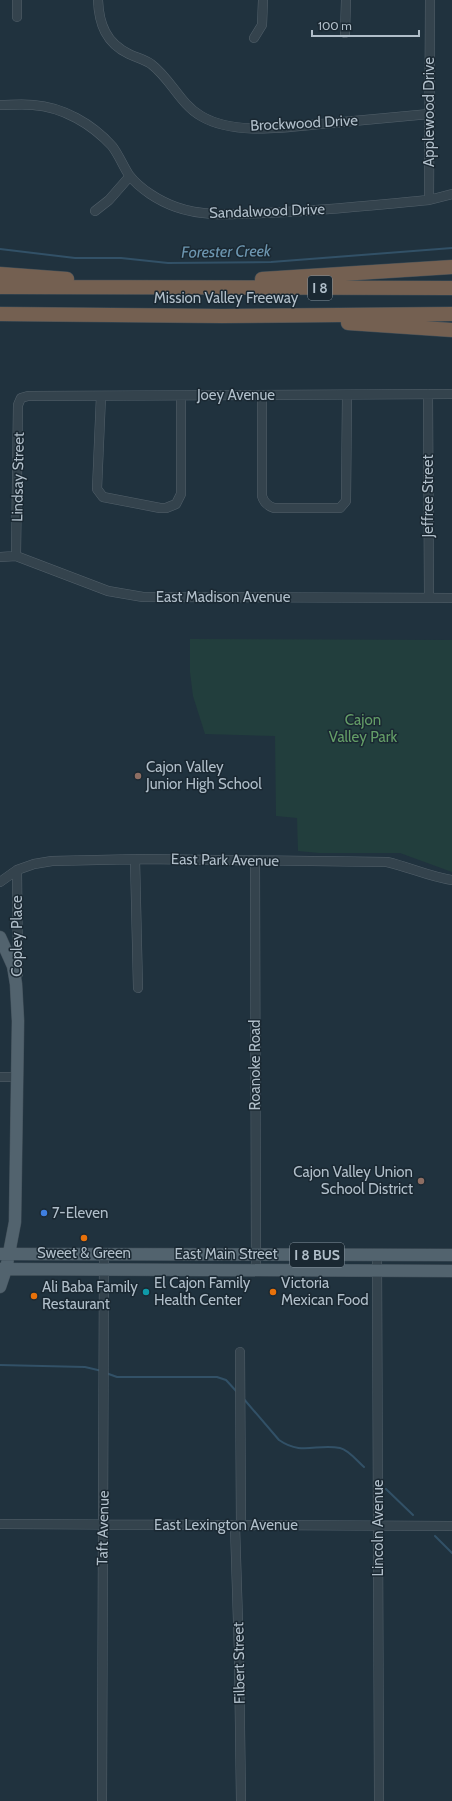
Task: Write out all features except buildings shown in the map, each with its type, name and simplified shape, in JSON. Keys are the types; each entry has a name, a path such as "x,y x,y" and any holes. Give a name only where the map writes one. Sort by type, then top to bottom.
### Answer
{"highway":[{"path":"188,287 263,278 452,267"},
{"path":"0,274 62,278 144,287"},
{"name":"Mission Valley Freeway","path":"0,287 452,288"},
{"name":"Mission Valley Freeway","path":"0,314 222,316 452,314"},
{"path":"222,316 452,330"}],"main road":[{"path":"0,937 13,966 18,1001 18,1077 14,1222 4,1254 0,1287"},
{"name":"East Main Street","path":"4,1254 452,1255"},
{"name":"East Main Street","path":"3,1269 452,1271"}],"street":[{"path":"16,0 17,17"},
{"name":"Brockwood Drive","path":"98,0 99,17 111,40 125,52 143,59 154,67 187,106 202,117 215,123 226,126 270,128 429,114"},
{"path":"254,38 262,25 263,0"},
{"path":"345,33 346,0"},
{"name":"Applewood Drive","path":"429,200 430,0"},
{"name":"Sandalwood Drive","path":"0,105 33,105 47,107 70,114 100,135 112,147 130,176 144,189 159,199 176,207 202,213 223,215 285,212 429,200 452,194"},
{"path":"95,210 109,200 130,176"},
{"name":"Jeffree Street","path":"428,394 429,598"},
{"name":"Joey Avenue","path":"21,398 28,396 452,394"},
{"path":"262,395 263,501 274,508 340,508 346,501 347,395"},
{"path":"101,396 97,489 104,497 166,508 176,504 181,494 182,396"},
{"name":"Lindsay Street","path":"16,556 18,405 21,398"},
{"name":"East Madison Avenue","path":"0,557 16,556 108,591 143,597 452,598"},
{"path":"135,859 138,988"},
{"name":"East Park Avenue","path":"0,882 17,870 34,864 52,861 135,859 387,862 405,866 437,878 452,880"},
{"name":"Roanoke Road","path":"255,860 256,1269"},
{"name":"Copley Place","path":"17,870 18,1001"},
{"path":"0,1077 18,1077"},
{"name":"Taft Avenue","path":"102,1801 104,1255"},
{"name":"Lincoln Avenue","path":"377,1255 379,1801"},
{"name":"Filbert Street","path":"240,1352 238,1526 241,1801"},
{"name":"East Lexington Avenue","path":"0,1524 452,1526"}],"green space":[{"name":"Cajon Valley Park","path":"190,639 452,640 452,872 400,853 319,853 298,851 297,818 276,816 275,736 205,734 193,696 190,672"}],"waterway":[{"name":"Forester Creek","path":"0,249 75,258 121,258 168,263 271,262 452,248"},
{"path":"0,1365 85,1367 102,1371"},
{"path":"106,1373 117,1377 217,1377 226,1380 237,1392"},
{"path":"243,1398 279,1440 287,1445 302,1448 340,1448 350,1453 364,1467"},
{"path":"386,1489 413,1515"},
{"path":"435,1536 452,1553"}],"place":[{"name":"Cajon Valley Junior High School","path":"138,776"},
{"name":"Cajon Valley Union School District","path":"421,1181"},
{"name":"7-Eleven","path":"44,1213"},
{"name":"Sweet & Green","path":"84,1238"},
{"name":"El Cajon Family Health Center","path":"146,1292"},
{"name":"Victoria Mexican Food","path":"273,1292"},
{"name":"Ali Baba Family Restaurant","path":"34,1296"}]}
